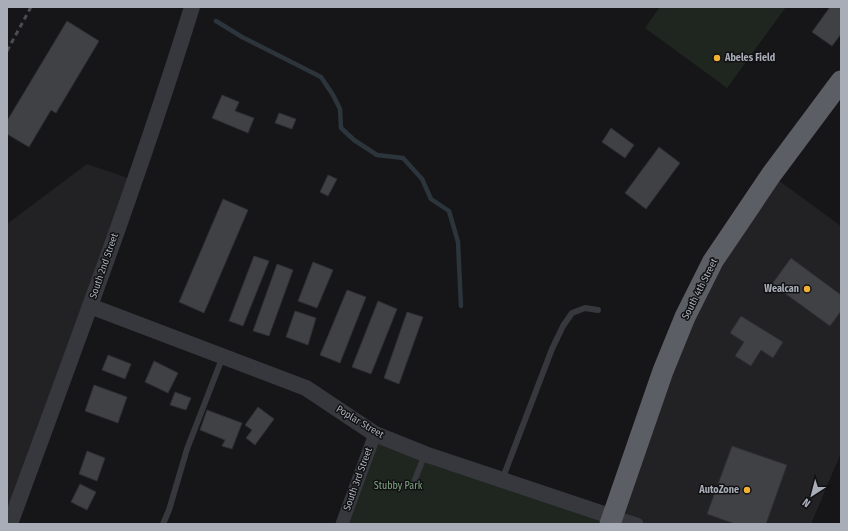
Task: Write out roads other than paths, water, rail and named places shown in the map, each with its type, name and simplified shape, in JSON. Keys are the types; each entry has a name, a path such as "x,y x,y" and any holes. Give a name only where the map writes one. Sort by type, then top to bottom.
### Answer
{"highway":[{"name":"South 4th Street","path":"612,520 663,371 685,317 713,261 771,175 841,81"}],"street":[{"name":"South 2nd Street","path":"10,524 90,306 172,73 192,7"},
{"name":"Poplar Street","path":"90,306 306,388 375,434 425,454 612,520 637,524"},
{"name":"South 3rd Street","path":"342,524 375,434"}],"lane":[{"path":"502,480 552,349 563,326 572,313 585,308 598,310"},
{"path":"163,524 169,510 188,449 223,356"},
{"path":"414,482 425,454"}],"waterway":[{"path":"216,21 242,37 321,77 340,109 341,128 354,140 377,155 403,158 422,179 431,199 449,211 458,242 461,306"}],"railway":[{"path":"7,51 31,7"}],"place":[{"name":"Abeles Field","path":"717,58"},
{"name":"Wealcan","path":"807,289"},
{"name":"AutoZone","path":"747,490"}],"park label":[{"name":"Stubby Park","path":"398,486"}]}
